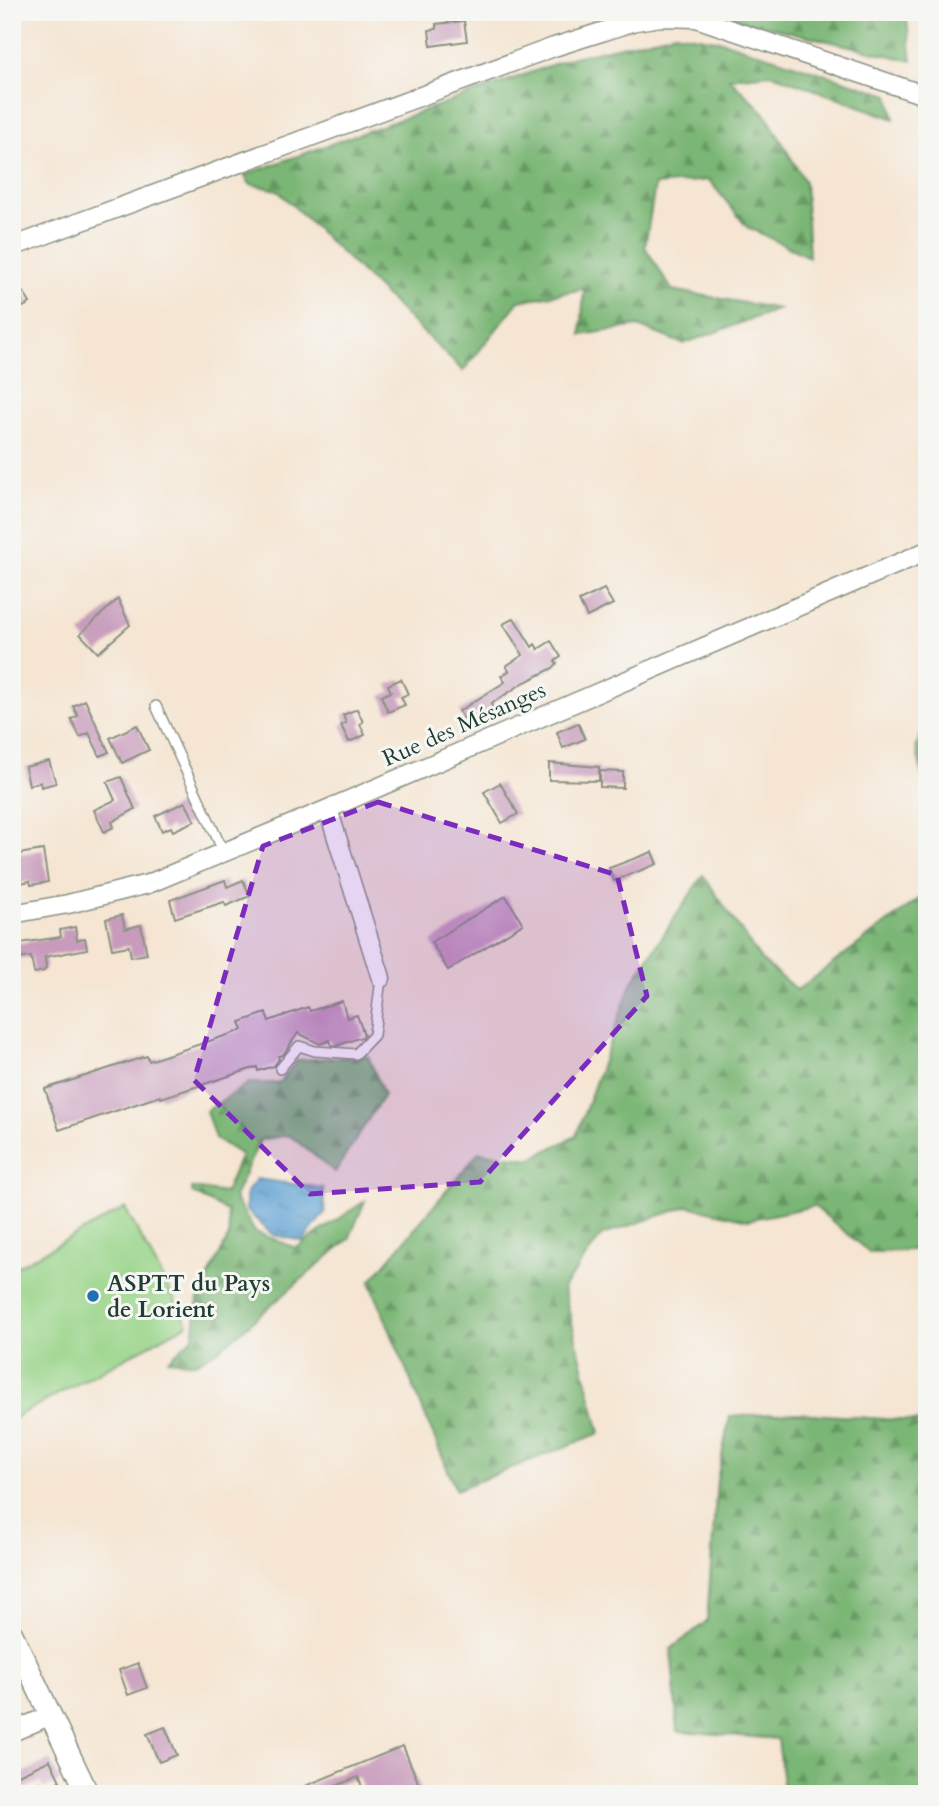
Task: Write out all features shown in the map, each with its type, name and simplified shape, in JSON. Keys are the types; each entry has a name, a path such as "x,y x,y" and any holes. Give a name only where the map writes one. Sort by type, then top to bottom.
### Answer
{"street":[{"path":"12,247 554,47 660,17 696,18 927,96"},
{"name":"Rue des Mésanges","path":"12,914 68,904 148,884 927,551"},
{"path":"328,809 381,978"},
{"path":"12,1634 88,1794"},
{"path":"12,1732 51,1715"}],"lane":[{"path":"156,706 224,853"},
{"path":"280,1069 299,1046 315,1051 356,1054 374,1035 381,978"}],"highlighted area":[{"path":"378,802 617,875 647,996 480,1182 310,1194 194,1080 263,846"}],"green space":[{"path":"707,12 906,12 912,61"},
{"path":"675,33 722,41 889,95 894,119 772,74 729,78 765,113 805,182 809,257 747,227 709,180 655,185 645,247 672,290 779,309 683,344 638,326 581,335 584,289 519,301 463,371 277,190 250,184 244,175 574,57"},
{"path":"927,722 927,796 916,746"},
{"path":"703,875 761,960 797,990 927,893 927,1254 923,1249 870,1253 814,1206 748,1220 688,1206 602,1235 563,1288 600,1433 456,1490 370,1282 479,1152 530,1159 576,1136 631,984"},
{"path":"368,1056 384,1095 335,1172 289,1135 260,1140 234,1197 255,1232 296,1248 365,1201 349,1239 220,1349 195,1363 168,1360 193,1337 198,1298 229,1236 227,1211 192,1193 192,1188 225,1193 241,1155 215,1138 206,1111 249,1083 279,1083 297,1060"},
{"name":"ASPTT du Pays de Lorient","path":"125,1208 188,1324 12,1419 12,1269"},
{"path":"797,1413 927,1422 927,1794 784,1794 778,1739 678,1731 671,1649 707,1621 717,1480 730,1416"}],"water":[{"path":"256,1179 323,1188 325,1212 303,1241 273,1235 246,1210 246,1194"}],"building":[{"path":"464,21 467,41 431,46 429,30 437,29 436,24"},
{"path":"23,291 30,303 12,313 12,297"},
{"path":"604,589 613,604 587,617 579,601"},
{"path":"118,599 130,625 98,653 80,634"},
{"path":"514,618 532,647 535,644 538,649 551,641 561,657 555,661 557,663 553,668 491,704 496,713 468,728 459,711 505,682 501,676 509,671 506,666 523,655 503,624"},
{"path":"401,679 408,694 401,697 405,705 388,712 381,696 391,692 388,685"},
{"path":"85,700 109,752 100,756 89,733 80,737 71,719 78,716 73,706"},
{"path":"357,709 365,735 349,742 341,725 346,723 343,715"},
{"path":"578,723 585,739 563,748 557,732"},
{"path":"137,725 149,750 122,763 110,738"},
{"path":"49,761 56,783 41,787 40,782 29,785 25,767"},
{"path":"549,763 599,767 599,781 549,780"},
{"path":"600,771 623,772 623,788 600,787"},
{"path":"121,777 135,809 112,822 114,827 104,832 94,810 115,800 107,782"},
{"path":"500,783 518,814 502,823 484,792"},
{"path":"185,802 195,821 173,831 171,827 162,831 155,816"},
{"path":"43,850 48,882 31,885 30,881 12,885 12,855"},
{"path":"652,852 657,864 614,881 609,868"},
{"path":"225,880 227,887 243,880 250,896 226,906 224,902 175,918 170,900"},
{"path":"506,896 523,924 448,970 431,942"},
{"path":"122,915 125,929 141,925 147,954 131,957 129,946 112,949 106,919"},
{"path":"75,927 77,940 85,938 87,949 45,957 44,971 34,973 31,957 15,959 13,944 61,937 60,930"},
{"path":"342,1001 347,1018 357,1015 364,1035 362,1037 336,1046 331,1045 330,1040 320,1044 298,1033 283,1055 278,1056 274,1066 258,1071 257,1067 59,1130 45,1089 147,1056 149,1061 243,1030 240,1022 266,1013 269,1021 308,1007 310,1011"},
{"path":"138,1663 147,1688 128,1695 119,1670"},
{"path":"165,1727 177,1755 159,1762 147,1734"},
{"path":"403,1746 423,1794 365,1794 358,1777 316,1794 308,1794 305,1786"},
{"path":"50,1760 60,1781 44,1789 40,1782 12,1794 12,1778"}],"place":[{"name":"ASPTT du Pays de Lorient","path":"93,1296"}]}
